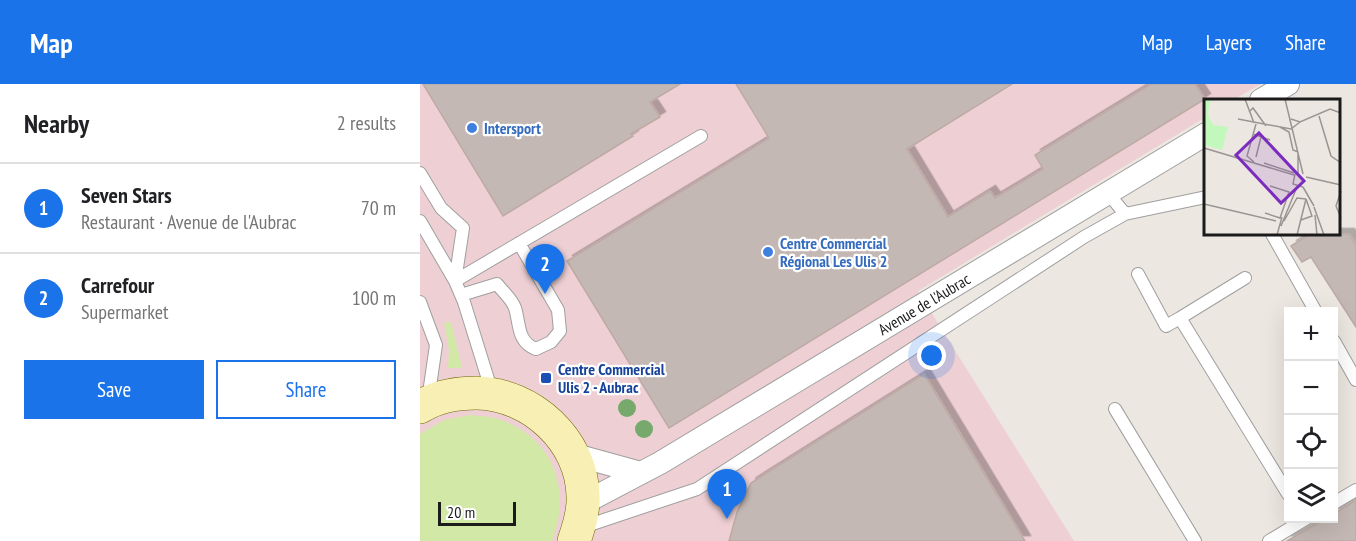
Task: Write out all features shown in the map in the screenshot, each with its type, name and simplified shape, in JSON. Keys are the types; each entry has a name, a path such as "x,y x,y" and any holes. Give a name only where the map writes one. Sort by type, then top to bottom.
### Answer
{"street":[{"path":"1263,99 1288,84"},
{"name":"Avenue de l'Aubrac","path":"579,524 641,473 1204,135"},
{"path":"424,405 456,393 492,393 530,407 547,420 561,435 572,454 580,478 583,495 579,524"},
{"path":"572,454 641,473"}],"lane":[{"path":"455,281 701,136"},
{"path":"420,173 441,208 463,228 455,281"},
{"path":"1108,193 1125,214"},
{"path":"579,524 697,489 1074,244 1125,214 1204,197"},
{"path":"420,221 461,295 492,393"},
{"path":"1273,236 1313,307"},
{"path":"461,295 497,284 511,300 515,308 519,332 529,346 536,349 551,342 560,331 558,310 519,243"},
{"path":"1138,274 1166,326 1245,278"},
{"path":"420,302 436,345 424,405"},
{"path":"1180,318 1284,487"},
{"path":"1338,348 1356,380"},
{"path":"1115,409 1195,541"},
{"path":"1338,501 1356,490"},
{"path":"1269,541 1298,523"}],"shaded area":[{"path":"420,84 1261,84 1235,99 1204,99 1204,118 918,291 1074,541 420,541"}],"green space":[{"path":"451,322 462,368 448,368 449,350 444,323"},
{"path":"470,415 495,418 517,427 545,451 558,484 560,502 558,522 552,541 420,541 420,434 444,420"}],"building":[{"path":"423,84 680,84 650,102 660,117 503,216"},
{"name":"Centre Commercial Régional Les Ulis 2","path":"736,84 1012,84 907,149 948,217 990,191 995,198 1043,169 1035,155 1151,84 1195,84 1205,99 669,428 567,261 769,138"},
{"path":"1349,234 1356,245 1356,327 1311,257 1302,262 1291,246 1307,236"},
{"path":"924,374 1025,541 729,541 737,512 751,483"},
{"path":"1356,500 1356,541 1287,541 1318,523 1338,523 1338,511"}],"place":[{"name":"Intersport","path":"472,128"},
{"name":"Centre Commercial Régional Les Ulis 2","path":"768,252"},
{"name":"Carrefour","path":"545,294"},
{"name":"Centre Commercial Ulis 2 - Aubrac","path":"546,378"},
{"name":"Seven Stars","path":"727,519"}]}
